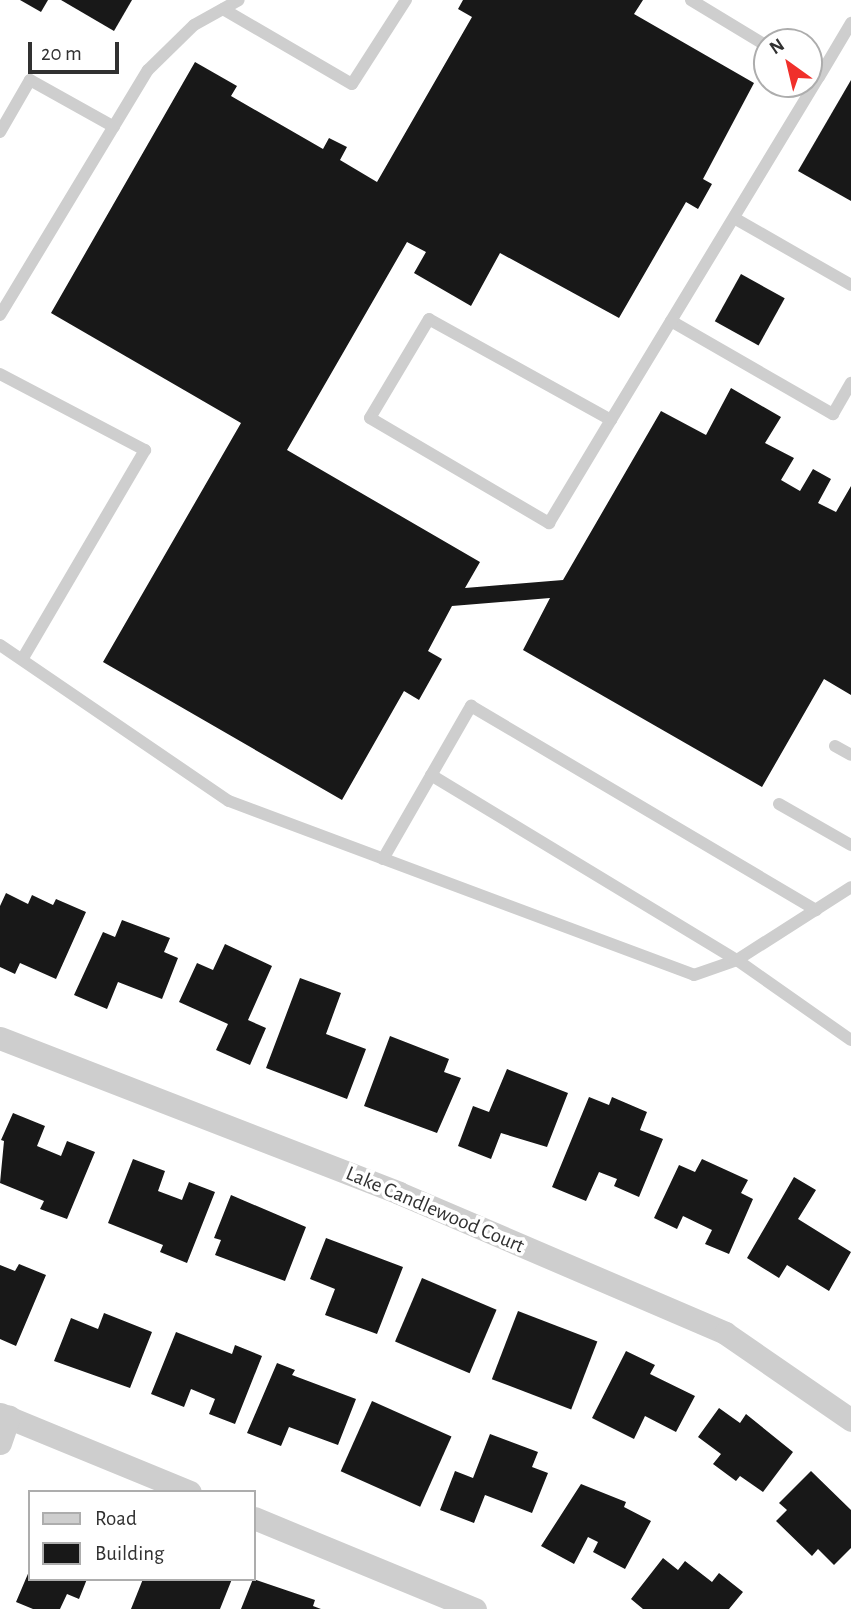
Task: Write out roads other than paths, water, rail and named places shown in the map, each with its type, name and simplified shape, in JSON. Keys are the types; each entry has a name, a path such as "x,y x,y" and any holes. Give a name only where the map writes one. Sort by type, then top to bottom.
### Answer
{"street":[{"name":"Lake Candlewood Court","path":"0,1038 399,1193 725,1333 851,1420"},
{"path":"0,1443 4,1415 185,1490"},
{"path":"256,1519 475,1609"}],"lane":[{"path":"0,315 148,70 194,25 239,0"},
{"path":"223,9 352,85 406,0"},
{"path":"691,0 753,38"},
{"path":"823,62 851,23"},
{"path":"0,132 30,80 114,127"},
{"path":"611,420 429,319 370,418 549,523 734,218 801,98"},
{"path":"734,218 851,285"},
{"path":"671,321 833,414 851,383"},
{"path":"0,374 145,450 23,658"},
{"path":"0,645 23,658 229,801 694,975 737,960 851,887"},
{"path":"383,859 471,706 816,910"},
{"path":"835,746 851,755"},
{"path":"431,775 737,960 851,1040"},
{"path":"779,804 851,845"}]}
